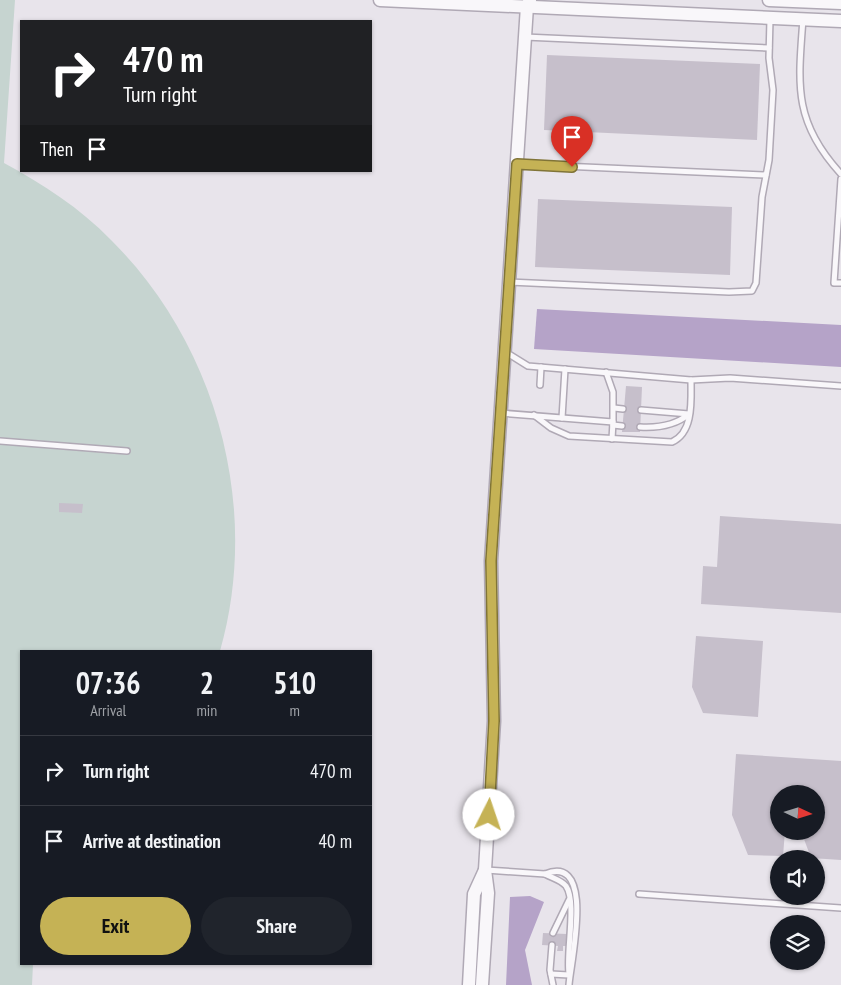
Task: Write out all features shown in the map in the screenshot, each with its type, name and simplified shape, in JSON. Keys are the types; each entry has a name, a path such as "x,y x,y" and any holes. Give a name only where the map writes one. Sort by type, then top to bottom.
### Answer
{"street":[{"path":"380,0 527,2 841,21"},
{"path":"770,17 770,0 841,3"},
{"path":"482,985 488,894 485,870 494,721 490,567 527,2"},
{"path":"468,985 474,894 485,870"}],"lane":[{"path":"509,282 750,292 755,286 773,90 769,48 770,17"},
{"path":"803,19 800,86 804,116 819,147 841,174"},
{"path":"525,37 769,48"},
{"path":"517,164 766,174"},
{"path":"841,179 834,283 841,284"},
{"path":"504,351 523,364 541,367 691,380 730,378 841,386"},
{"path":"540,385 541,367"},
{"path":"562,418 565,369"},
{"path":"606,372 613,392 612,439"},
{"path":"534,415 565,435 672,442 685,430 689,414 691,380"},
{"path":"614,408 623,409"},
{"path":"641,410 689,414"},
{"path":"500,413 534,415 622,426"},
{"path":"640,427 661,427 674,423 689,414"},
{"path":"0,441 127,451"},
{"path":"485,870 546,874 565,885 569,897 570,918 567,964 569,985"},
{"path":"546,874 552,871 564,874 571,880 577,890 572,963 569,975"},
{"path":"639,894 841,908"},
{"path":"553,933 569,897"},
{"path":"552,945 551,974 553,985"},
{"path":"551,974 569,975"}],"shaded area":[{"path":"0,0 15,0 4,163 60,197 99,228 148,282 179,328 203,378 221,431 231,485 235,541 231,596 220,650 20,650 20,965 33,965 32,985 0,985"},
{"path":"537,309 841,325 841,367 534,349"},
{"path":"530,896 544,902 525,950 532,985 506,985 510,897"}],"building":[{"path":"547,55 760,64 757,140 544,130"},
{"path":"538,199 732,207 730,275 535,267"},
{"path":"626,386 642,387 640,432 622,432"},
{"path":"59,503 83,504 82,513 59,512"},
{"path":"720,516 841,524 841,613 701,604 703,566 717,567"},
{"path":"696,636 763,641 758,717 703,713 692,687"},
{"path":"736,754 841,761 841,860 825,859 825,850 808,850 804,840 825,840 825,785 770,785 770,840 784,840 783,850 770,850 770,856 748,855 732,815"},
{"path":"543,933 567,934 566,946 563,946 563,951 557,951 558,946 542,945"}],"route":[{"path":"489,815 494,738 490,605 491,561 517,164 572,167"}]}
